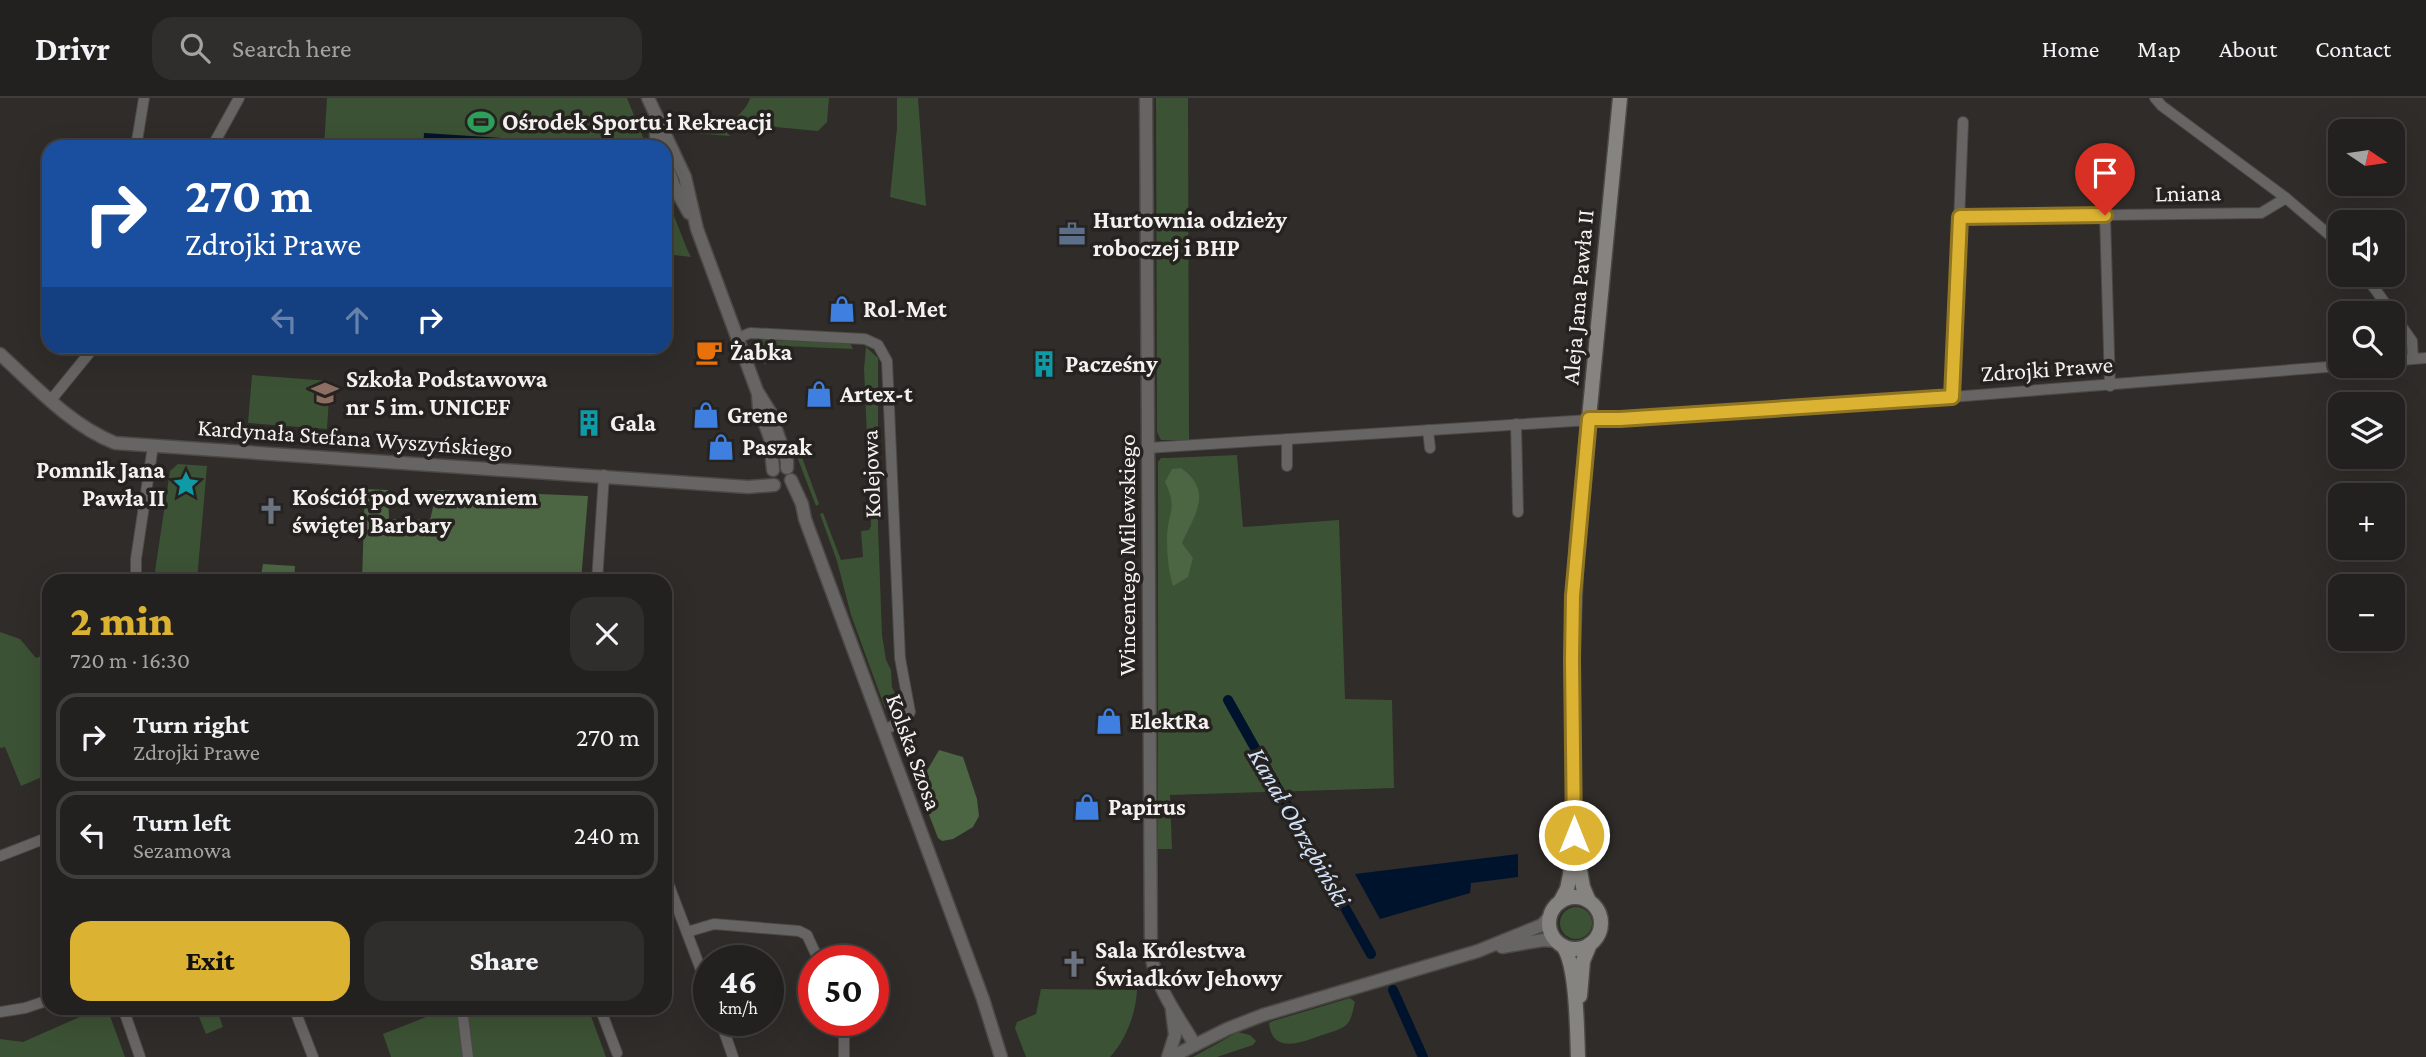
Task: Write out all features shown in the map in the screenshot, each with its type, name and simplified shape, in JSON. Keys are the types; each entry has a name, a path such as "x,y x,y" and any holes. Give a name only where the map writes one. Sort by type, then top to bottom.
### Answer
{"main road":[{"name":"Aleja Jana Pawła II","path":"1560,902 1570,875 1574,835 1573,596 1620,98"},
{"name":"Aleja Jana Pawła II","path":"1574,835 1583,887 1589,901"},
{"path":"1577,1039 1583,961 1590,944 1596,938 1601,922 1596,907 1589,901 1574,897 1560,902 1550,915 1550,929 1569,956 1578,1057"},
{"path":"1560,944 1576,949 1590,944"}],"street":[{"path":"137,140 144,98"},
{"path":"216,140 239,98"},
{"name":"Kolska Szosa","path":"648,98 669,140"},
{"name":"Wincentego Milewskiego","path":"1146,98 1151,954 1156,976 1171,1007 1195,1045"},
{"path":"2155,98 2162,106 2286,198 2328,234"},
{"name":"Kolska Szosa","path":"658,120 658,140"},
{"path":"1952,397 1963,122"},
{"name":"Kolska Szosa","path":"672,147 685,177 697,229"},
{"name":"Kolska Szosa","path":"672,180 697,229 757,391 770,412 787,461 780,478 805,519 983,999 1000,1057"},
{"name":"Lniana","path":"1960,217 2260,213 2286,198"},
{"path":"2105,215 2110,386"},
{"path":"2374,287 2412,341 2413,359"},
{"name":"Kolejowa","path":"738,338 750,333 865,339 878,345 886,357 900,658 910,712 905,720 884,730"},
{"name":"Kardynała Stefana Wyszyńskiego","path":"0,354 94,435 115,443 762,487 780,478"},
{"path":"51,400 88,354"},
{"path":"2405,360 2426,358"},
{"name":"Zdrojki Prawe","path":"1147,449 1952,397 2328,367"},
{"path":"1516,424 1518,512"},
{"path":"1428,430 1430,448"},
{"path":"1287,439 1287,466"},
{"path":"136,574 153,446"},
{"path":"597,574 604,475"},
{"path":"0,856 42,840"},
{"path":"672,893 693,948"},
{"path":"1170,1057 1263,1015 1478,951 1542,925 1550,915"},
{"path":"687,932 714,924 799,931 807,935 812,945"},
{"path":"1478,951 1535,940 1560,944"},
{"name":"Kolska Szosa","path":"983,999 1010,1057"},
{"path":"0,1012 42,1002"},
{"name":"Wincentego Milewskiego","path":"1170,1057 1175,1035 1171,1007"},
{"path":"126,1015 141,1057"},
{"path":"297,1015 313,1057"},
{"path":"463,1015 468,1057"},
{"path":"603,1015 617,1054"},
{"path":"726,1036 733,1057"},
{"path":"844,1036 844,1057"}],"green space":[{"name":"Ośrodek Sportu i Rekreacji","path":"327,98 627,98 644,140 324,140"},
{"path":"750,98 829,98 827,122 818,131 733,123"},
{"path":"897,98 918,98 926,206 890,197 897,128"},
{"path":"1156,98 1188,98 1189,440 1161,440 1157,432"},
{"path":"708,122 718,128 722,127 730,136 681,132 688,124"},
{"path":"672,211 687,249 691,257 672,255"},
{"path":"760,340 850,343 853,349 761,345 764,364 756,343"},
{"path":"866,347 878,358 878,527 882,635 886,660 891,670 892,687 899,702 893,711 885,708 851,615 837,561 820,514 823,513 841,560 863,557 861,531 869,530 871,526 864,369"},
{"path":"252,375 330,381 327,429 248,423"},
{"path":"791,441 796,441 819,504 816,506"},
{"path":"1237,455 1243,527 1339,520 1345,699 1392,700 1394,788 1170,795 1172,849 1158,849 1158,462 1161,458"},
{"path":"178,464 207,466 198,574 159,574 155,571 170,471"},
{"path":"1181,468 1197,486 1199,495 1196,513 1182,543 1193,558 1188,577 1173,586 1167,543 1172,504 1165,482 1172,469"},
{"path":"365,489 388,490 389,519 430,520 437,490 588,496 582,574 362,574"},
{"path":"263,564 295,566 294,574 261,574"},
{"path":"0,632 20,639 36,658 42,656 42,777 21,786 5,747 0,748"},
{"path":"939,750 963,757 977,799 979,816 973,827 953,839 942,841 938,838 918,786"},
{"path":"1576,907 1587,912 1592,923 1587,934 1576,939 1565,934 1560,923 1565,912"},
{"path":"1041,989 1137,990 1129,1026 1110,1057 1026,1057 1015,1028 1017,1022 1036,1014"},
{"path":"1350,998 1355,1002 1351,1016 1348,1023 1340,1029 1290,1044 1282,1043 1271,1033 1269,1023 1273,1021"},
{"path":"84,1015 110,1015 125,1057 0,1057 0,1039 23,1042"},
{"path":"219,1015 223,1027 206,1034 199,1017"},
{"path":"431,1015 591,1015 606,1057 391,1057 383,1034"},
{"path":"1238,1032 1250,1035 1256,1041 1253,1045 1217,1057 1193,1057"}],"water":[{"path":"424,133 519,139 519,140 424,140"},
{"path":"1518,854 1518,877 1471,883 1470,893 1380,919 1355,874"}],"waterway":[{"name":"Kanał Obrzębiński","path":"1228,700 1371,954"},
{"name":"Kanał Obrzębiński","path":"1393,990 1423,1057"}],"place":[{"name":"Ośrodek Sportu i Rekreacji","path":"481,122"},
{"name":"Hurtownia odzieży roboczej i BHP","path":"1072,234"},
{"name":"Rol-Met","path":"842,309"},
{"name":"Żabka","path":"709,352"},
{"name":"Pacześny","path":"1044,364"},
{"name":"Szkoła Podstawowa nr 5 im. UNICEF","path":"325,393"},
{"name":"Artex-t","path":"819,394"},
{"name":"Grene","path":"706,415"},
{"name":"Gala","path":"589,423"},
{"name":"Paszak","path":"721,447"},
{"name":"Pomnik Jana Pawła II","path":"186,484"},
{"name":"Kościół pod wezwaniem świętej Barbary","path":"271,511"},
{"name":"ElektRa","path":"1109,721"},
{"name":"Papirus","path":"1087,807"},
{"name":"Sala Królestwa Świadków Jehowy","path":"1074,964"}],"route":[{"path":"1574,835 1573,596 1589,419 1952,397 1960,217 2105,215"}]}
